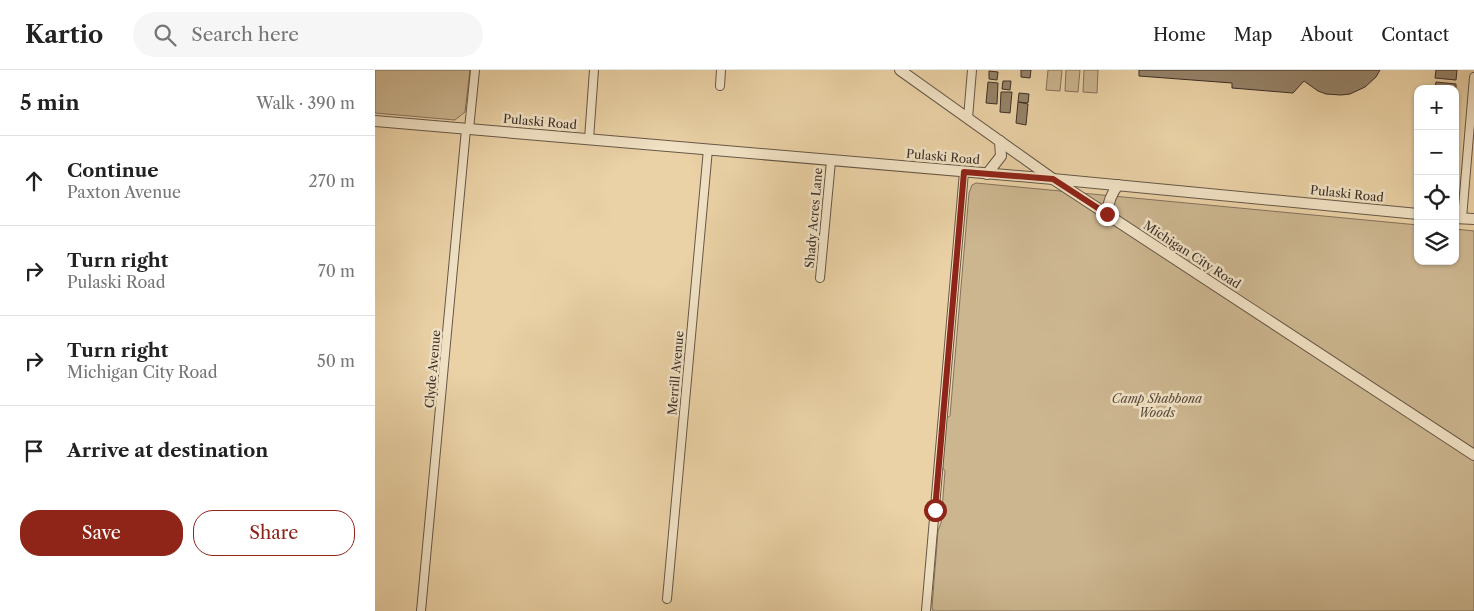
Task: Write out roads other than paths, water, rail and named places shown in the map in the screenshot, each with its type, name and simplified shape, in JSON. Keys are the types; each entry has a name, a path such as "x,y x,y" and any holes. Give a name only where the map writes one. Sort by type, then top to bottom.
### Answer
{"street":[{"name":"Clyde Avenue","path":"421,611 475,70"},
{"path":"589,139 594,70"},
{"path":"720,86 721,70"},
{"name":"Michigan City Road","path":"900,70 1053,179 1474,455"},
{"path":"968,118 972,70"},
{"path":"1474,77 1459,218 1474,219"},
{"name":"Pulaski Road","path":"375,121 1053,179 1414,214"},
{"path":"987,174 1001,156 1000,141"},
{"name":"Merrill Avenue","path":"667,599 708,149"},
{"name":"Shady Acres Lane","path":"820,278 831,160"},
{"path":"926,611 964,172"},
{"path":"1107,214 1112,193 1118,185"}],"park label":[{"name":"Camp Shabbona Woods","path":"1157,406"}]}
